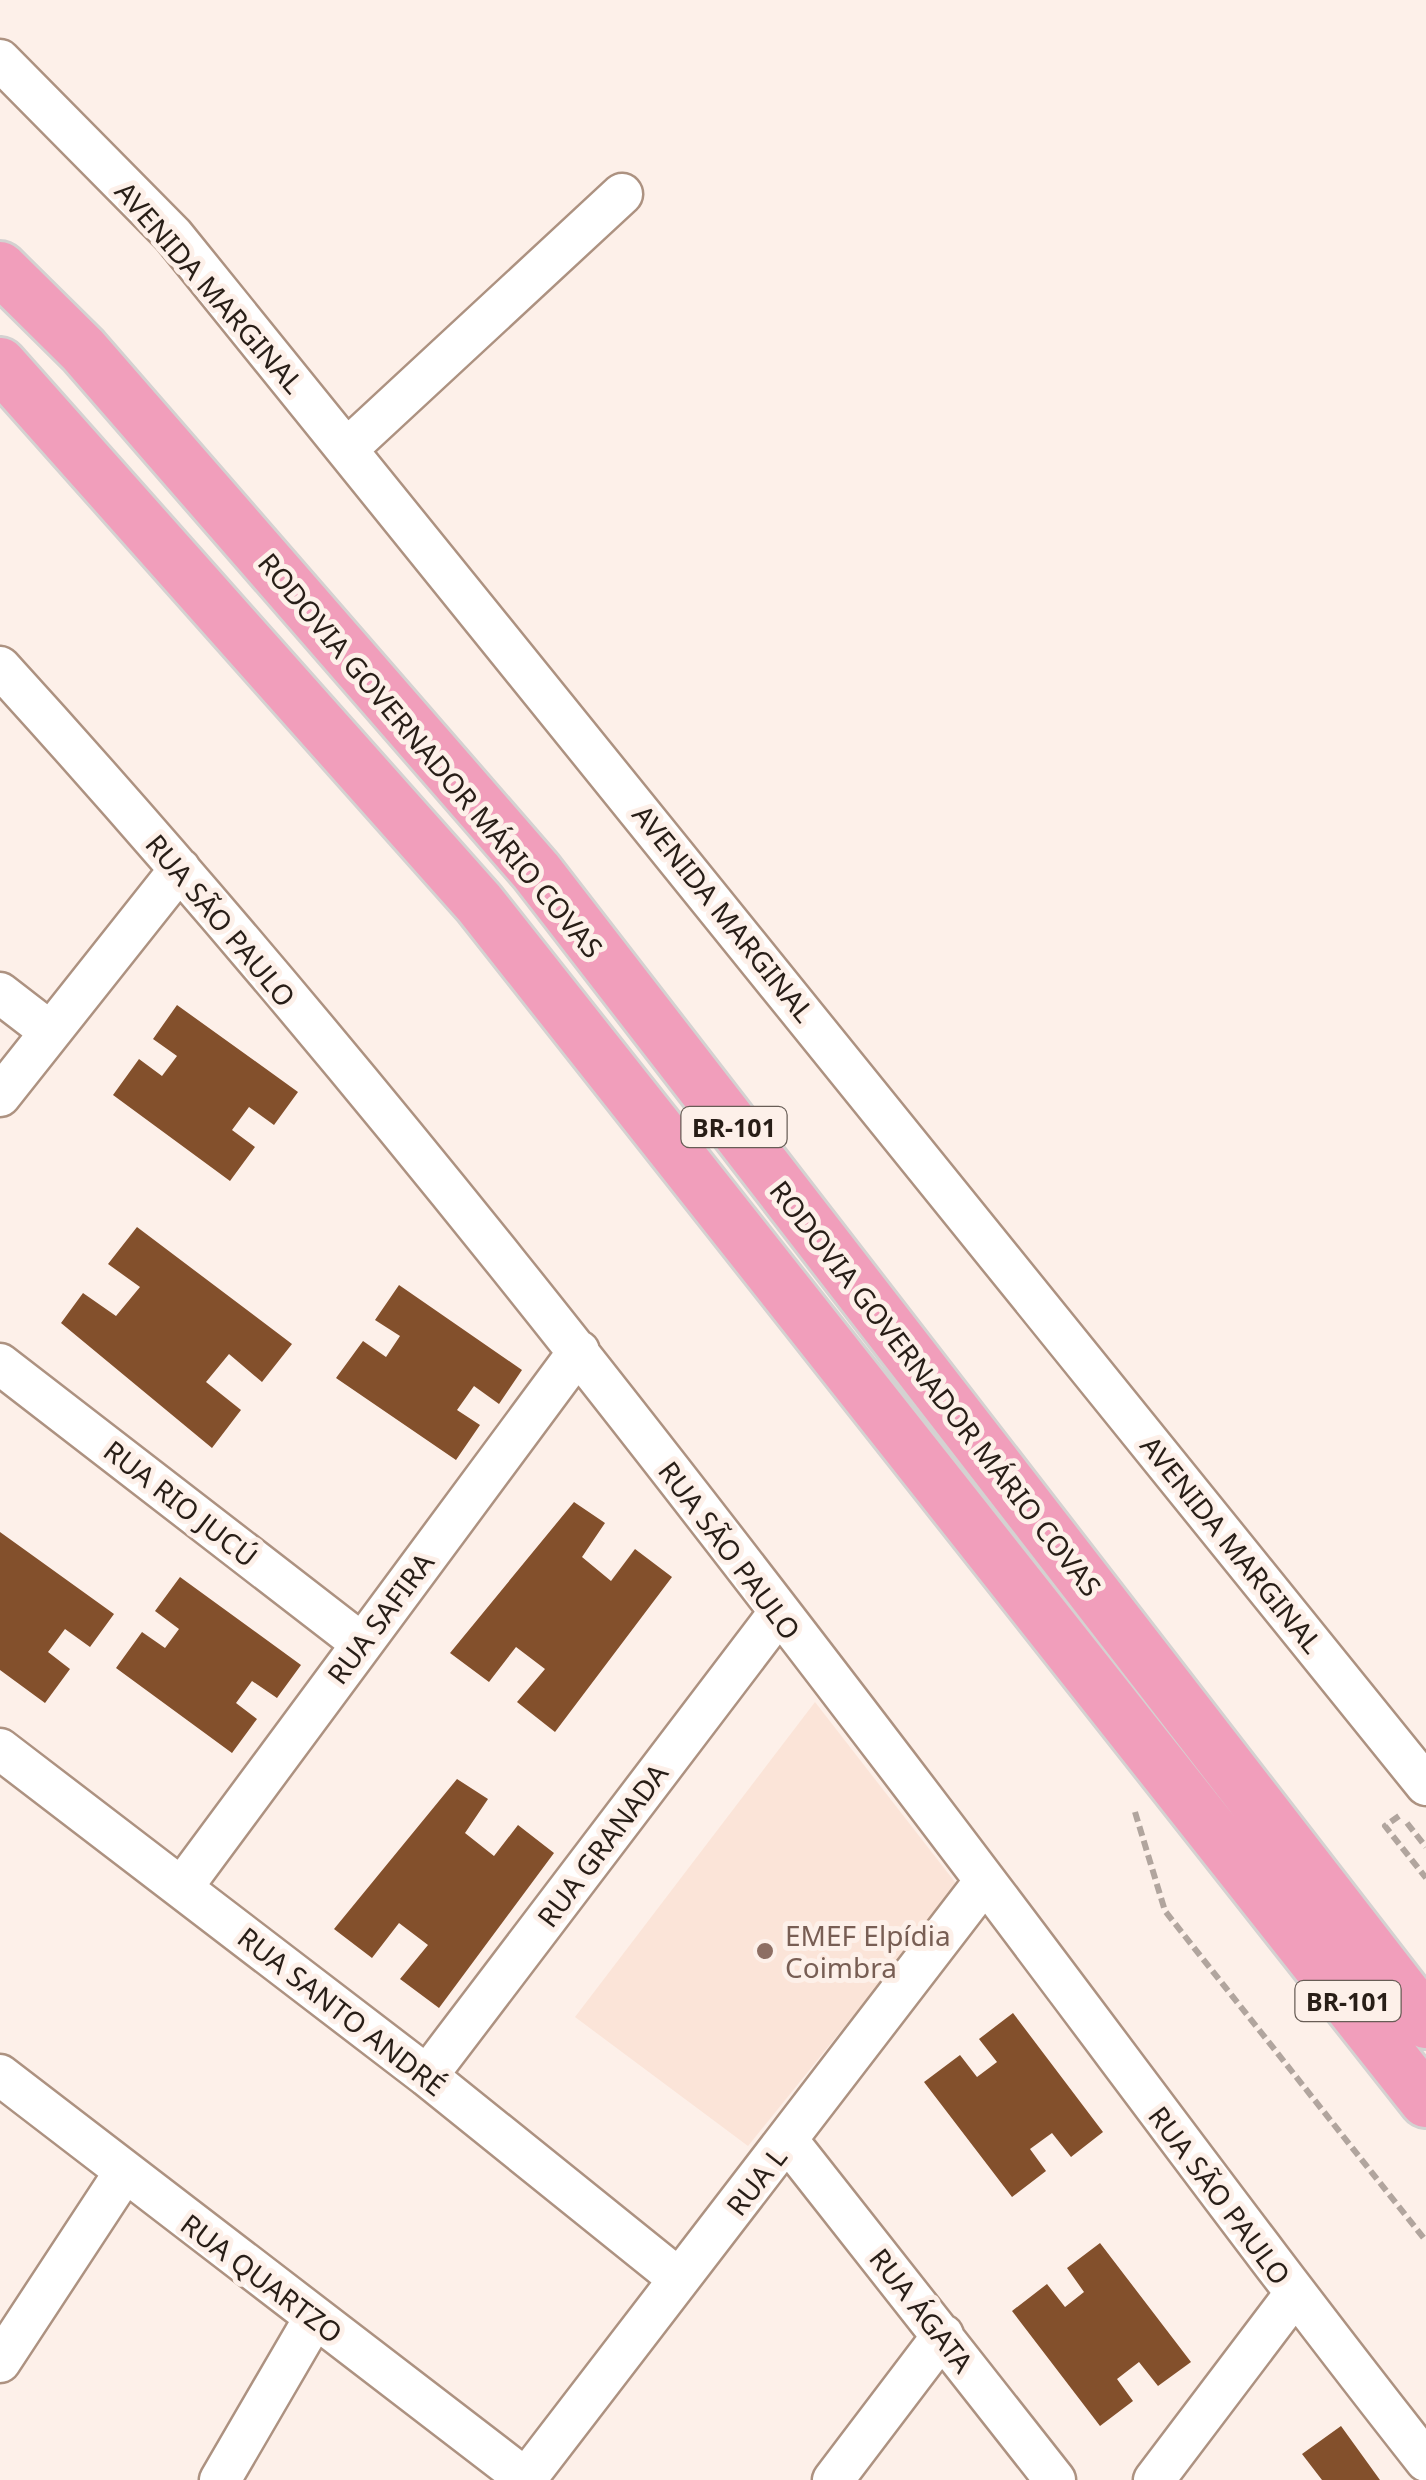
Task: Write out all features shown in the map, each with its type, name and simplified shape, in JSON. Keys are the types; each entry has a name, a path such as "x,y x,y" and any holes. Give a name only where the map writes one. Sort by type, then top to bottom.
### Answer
{"main road":[{"name":"RODOVIA GOVERNADOR MÁRIO COVAS","path":"0,268 83,350 536,872 1426,2022"},
{"name":"RODOVIA GOVERNADOR MÁRIO COVAS","path":"0,364 479,903 1426,2101"}],"street":[{"name":"AVENIDA MARGINAL","path":"0,60 173,235 347,449 1413,1800"},
{"path":"347,449 622,194"},
{"name":"RUA SÃO PAULO","path":"0,667 180,869 579,1351 986,1881 1294,2295 1426,2461"},
{"path":"0,1096 48,1030 180,869"},
{"path":"0,993 48,1030"},
{"name":"RUA SAFIRA","path":"182,1886 579,1351"},
{"name":"RUA RIO JUCÚ","path":"0,1364 361,1643"},
{"name":"RUA GRANADA","path":"426,2076 778,1614"},
{"name":"RUA SANTO ANDRÉ","path":"0,1749 426,2076 679,2279"},
{"name":"RUA L","path":"525,2480 986,1881"},
{"name":"RUA QUARTZO","path":"0,2076 525,2480"},
{"name":"RUA ÁGATA","path":"788,2141 1055,2480"},
{"path":"0,2362 124,2174"},
{"path":"1154,2480 1294,2295"},
{"path":"220,2480 315,2317"},
{"path":"832,2480 943,2335"}],"path":[{"path":"1426,1847 1413,1800 1385,1826 1426,1878"},
{"path":"1165,1911 1426,2241"}],"shaded area":[{"name":"EMEF Elpídia Coimbra","path":"815,1702 958,1886 748,2146 575,2017"}],"building":[{"path":"177,1005 298,1092 274,1125 249,1107 232,1130 255,1147 230,1181 113,1095 139,1059 162,1076 177,1056 153,1039"},
{"path":"137,1227 292,1344 262,1382 229,1354 206,1382 241,1410 212,1448 61,1323 83,1293 116,1316 140,1287 108,1264"},
{"path":"399,1285 522,1370 499,1404 474,1386 457,1410 480,1425 456,1460 336,1378 363,1341 386,1357 400,1336 375,1320"},
{"path":"574,1502 605,1523 582,1557 611,1581 635,1549 672,1577 555,1732 517,1702 545,1669 516,1647 489,1682 450,1653"},
{"path":"0,1532 114,1614 90,1647 65,1629 48,1652 70,1669 45,1703 0,1670"},
{"path":"180,1577 301,1665 277,1698 252,1681 236,1703 257,1719 232,1753 116,1668 142,1632 165,1648 179,1629 155,1611"},
{"path":"457,1779 488,1799 465,1833 494,1856 518,1825 554,1853 439,2008 400,1979 428,1945 399,1923 372,1958 334,1929"},
{"path":"1013,2013 1103,2132 1071,2157 1052,2133 1030,2149 1046,2171 1012,2197 924,2082 960,2055 977,2077 997,2062 979,2039"},
{"path":"1100,2243 1191,2362 1158,2386 1139,2362 1117,2379 1133,2401 1100,2426 1012,2311 1047,2284 1065,2307 1084,2292 1067,2268"},
{"path":"1341,2426 1380,2480 1322,2480 1302,2454"}],"place":[{"name":"EMEF Elpídia Coimbra","path":"765,1951"}]}
